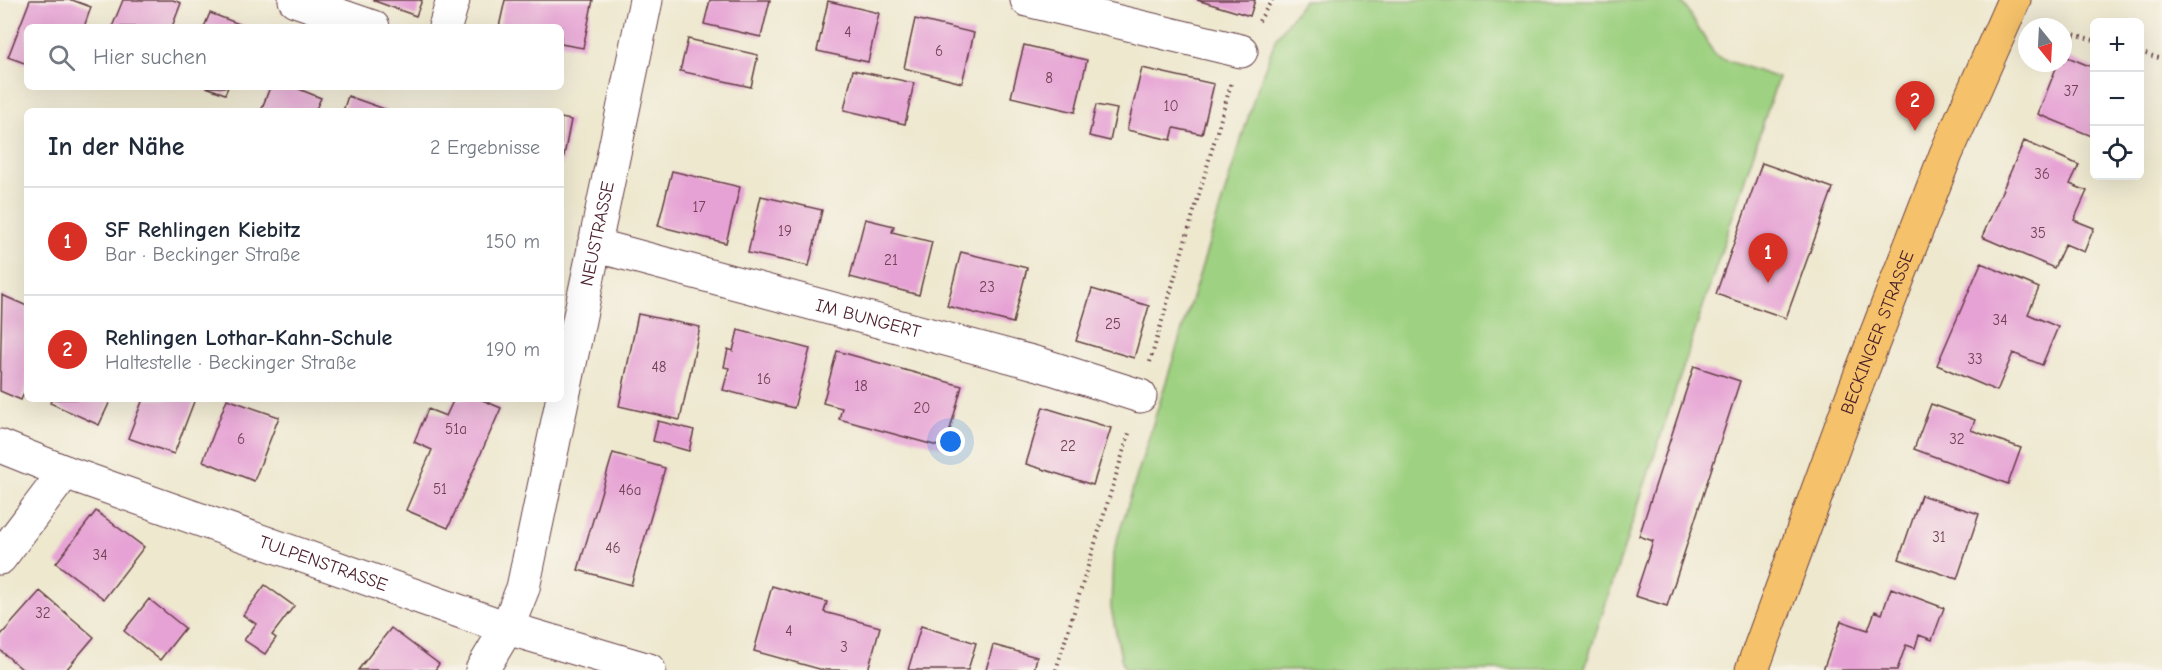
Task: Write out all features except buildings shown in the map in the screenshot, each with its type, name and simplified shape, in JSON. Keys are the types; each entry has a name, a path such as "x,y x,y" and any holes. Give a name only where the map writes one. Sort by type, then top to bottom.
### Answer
{"main road":[{"name":"BECKINGER STRASSE","path":"1752,670 1848,408 1942,165 2014,0"}],"street":[{"path":"295,0 364,24"},
{"path":"446,24 453,0"},
{"name":"NEUSTRASSE","path":"564,389 646,0"},
{"path":"1027,0 1241,51"},
{"name":"IM BUNGERT","path":"594,244 1039,364 1140,396"},
{"name":"NEUSTRASSE","path":"482,670 507,628 523,588 561,402"},
{"name":"TULPENSTRASSE","path":"0,446 65,472 507,628 649,670"},
{"path":"0,558 65,472"}],"path":[{"path":"1056,670 1140,396 1241,51 1272,0"},
{"path":"2072,34 2090,39"},
{"path":"2144,53 2162,58"}],"green space":[{"path":"1304,0 1681,0 1716,57 1778,78 1584,670 1125,670 1111,608 1113,553 1255,95 1276,38"}],"place":[{"name":"Rehlingen Lothar-Kahn-Schule","path":"1915,131"},
{"name":"SF Rehlingen Kiebitz","path":"1768,283"}]}
